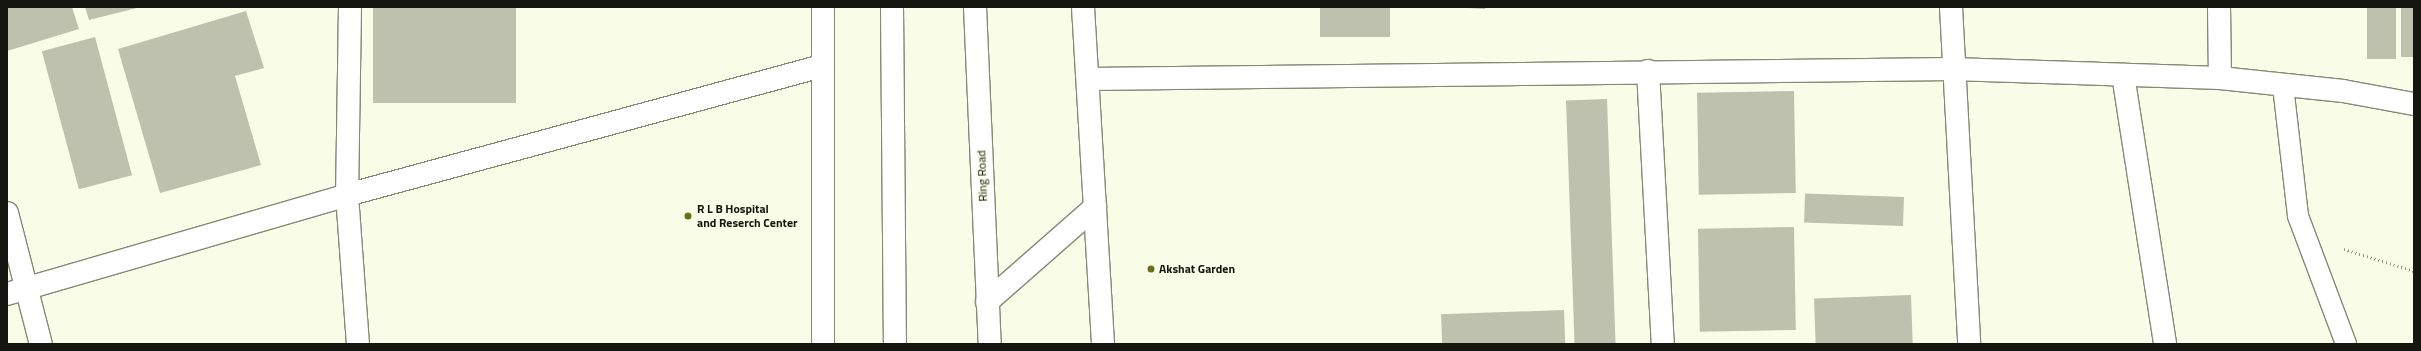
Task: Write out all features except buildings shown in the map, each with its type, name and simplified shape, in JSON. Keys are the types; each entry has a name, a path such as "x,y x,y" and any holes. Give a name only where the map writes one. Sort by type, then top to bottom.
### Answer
{"main road":[{"path":"350,7 347,195 358,344"},
{"path":"823,7 823,344"},
{"path":"892,7 895,344"},
{"name":"Ring Road","path":"975,7 990,344"},
{"path":"1083,7 1103,344"},
{"path":"1951,7 1952,69 1969,344"},
{"path":"2219,7 2220,78"},
{"path":"7,294 347,195 823,66"},
{"path":"1088,79 1952,69 2220,78 2283,86 2343,91 2414,104"},
{"path":"1648,72 1663,344"},
{"path":"2123,75 2165,344"},
{"path":"988,302 1095,207"},
{"path":"7,213 29,288 41,344"}],"lane":[{"path":"2283,86 2298,216 2346,344"}],"path":[{"path":"2306,237 2414,271"}],"place":[{"name":"R L B Hospital and Reserch Center","path":"688,216"},
{"name":"Akshat Garden","path":"1151,269"}]}
